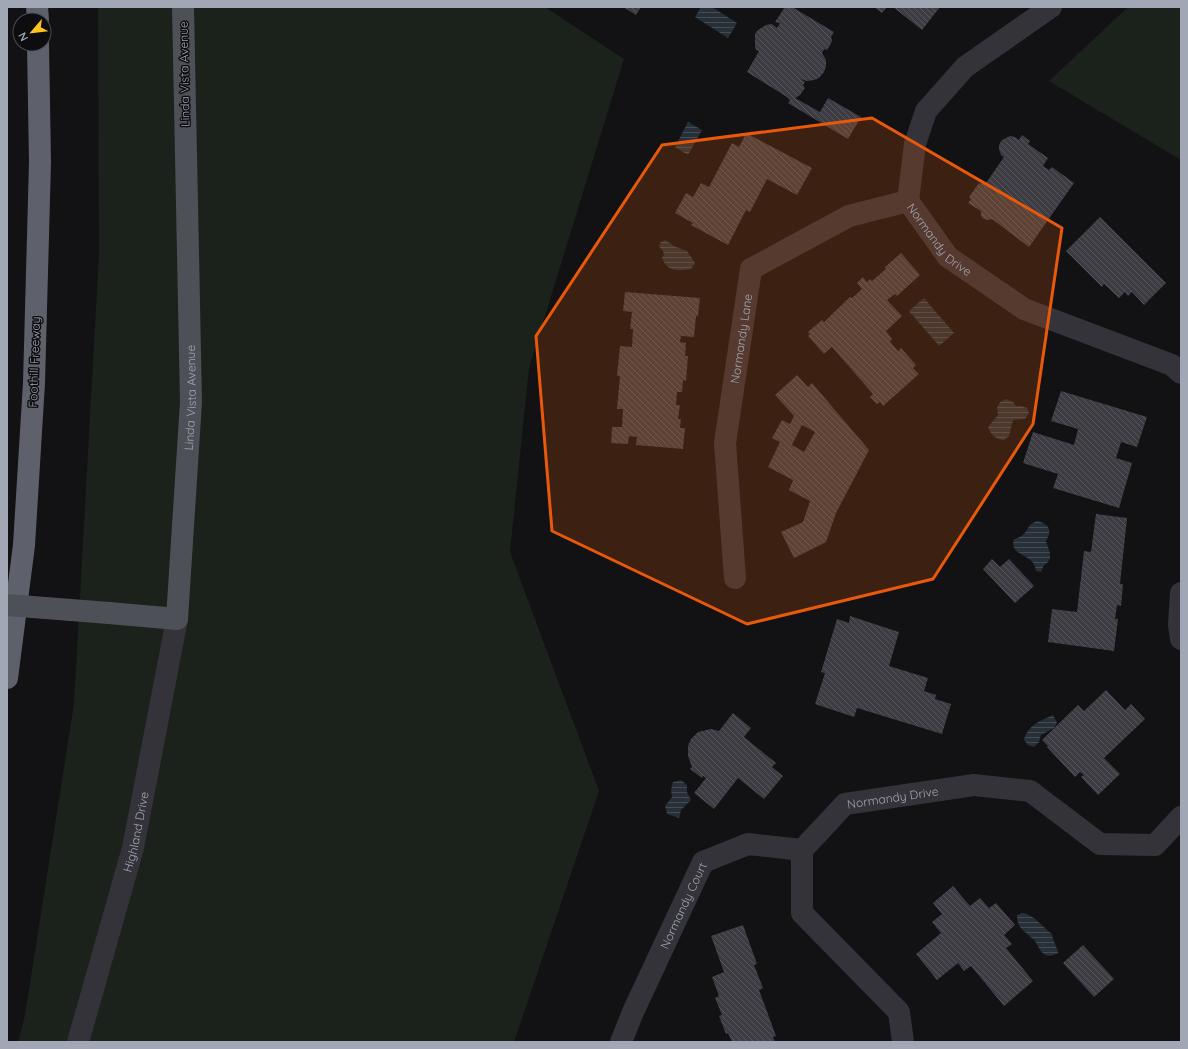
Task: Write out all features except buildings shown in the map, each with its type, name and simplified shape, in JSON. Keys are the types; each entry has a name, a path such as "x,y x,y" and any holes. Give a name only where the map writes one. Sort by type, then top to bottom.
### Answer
{"highway":[{"name":"Foothill Freeway","path":"7,678 24,545 34,383 40,162 38,52"}],"main road":[{"name":"Linda Vista Avenue","path":"177,619 191,402 183,7"},
{"path":"7,605 177,619"}],"street":[{"name":"Normandy Drive","path":"1051,7 965,67 926,111 915,144 908,201 948,257 1024,309 1172,365 1181,373"},
{"name":"Normandy Lane","path":"735,578 725,443 752,269 849,216 908,201"},
{"path":"1181,592 1179,625 1181,639"},
{"name":"Highland Drive","path":"78,1042 133,848 177,619"},
{"name":"Normandy Drive","path":"802,850 845,804 974,785 1030,791 1100,844 1155,845 1181,817"},
{"name":"Normandy Court","path":"621,1042 633,1012 703,862 748,844 802,850"},
{"path":"802,850 802,913 899,1012 903,1042"}],"highlighted area":[{"path":"872,118 1062,228 1033,424 933,579 747,624 552,531 536,336 662,145"}],"shaded area":[{"path":"98,7 545,7 624,59 529,368 510,552 599,791 514,1042 18,1042 25,1015 74,704 99,255"},
{"path":"701,7 712,7 737,23 728,38 695,17"},
{"path":"1128,7 1181,7 1181,160 1049,81"},
{"path":"688,122 702,130 688,155 675,147"},
{"path":"665,240 676,247 687,251 695,263 691,269 674,270 664,263 662,258 664,255 663,251 659,246 661,242"},
{"path":"924,298 954,333 939,346 909,311"},
{"path":"1006,399 1013,402 1016,406 1027,408 1029,413 1025,419 1013,420 1009,436 1004,440 998,439 994,436 988,427 998,415 997,408 1000,402"},
{"path":"1038,521 1045,524 1049,528 1049,534 1046,541 1050,558 1044,565 1041,572 1036,571 1035,565 1018,552 1013,545 1014,539 1023,535 1034,522"},
{"path":"1053,715 1057,723 1054,728 1041,735 1039,742 1034,747 1028,745 1024,740 1028,731 1035,724"},
{"path":"681,780 687,785 687,792 691,800 681,810 679,818 667,814 665,806 672,797 671,790 673,782"},
{"path":"1023,913 1031,916 1052,934 1058,953 1049,956 1046,955 1020,927 1017,920 1017,915"}]}
